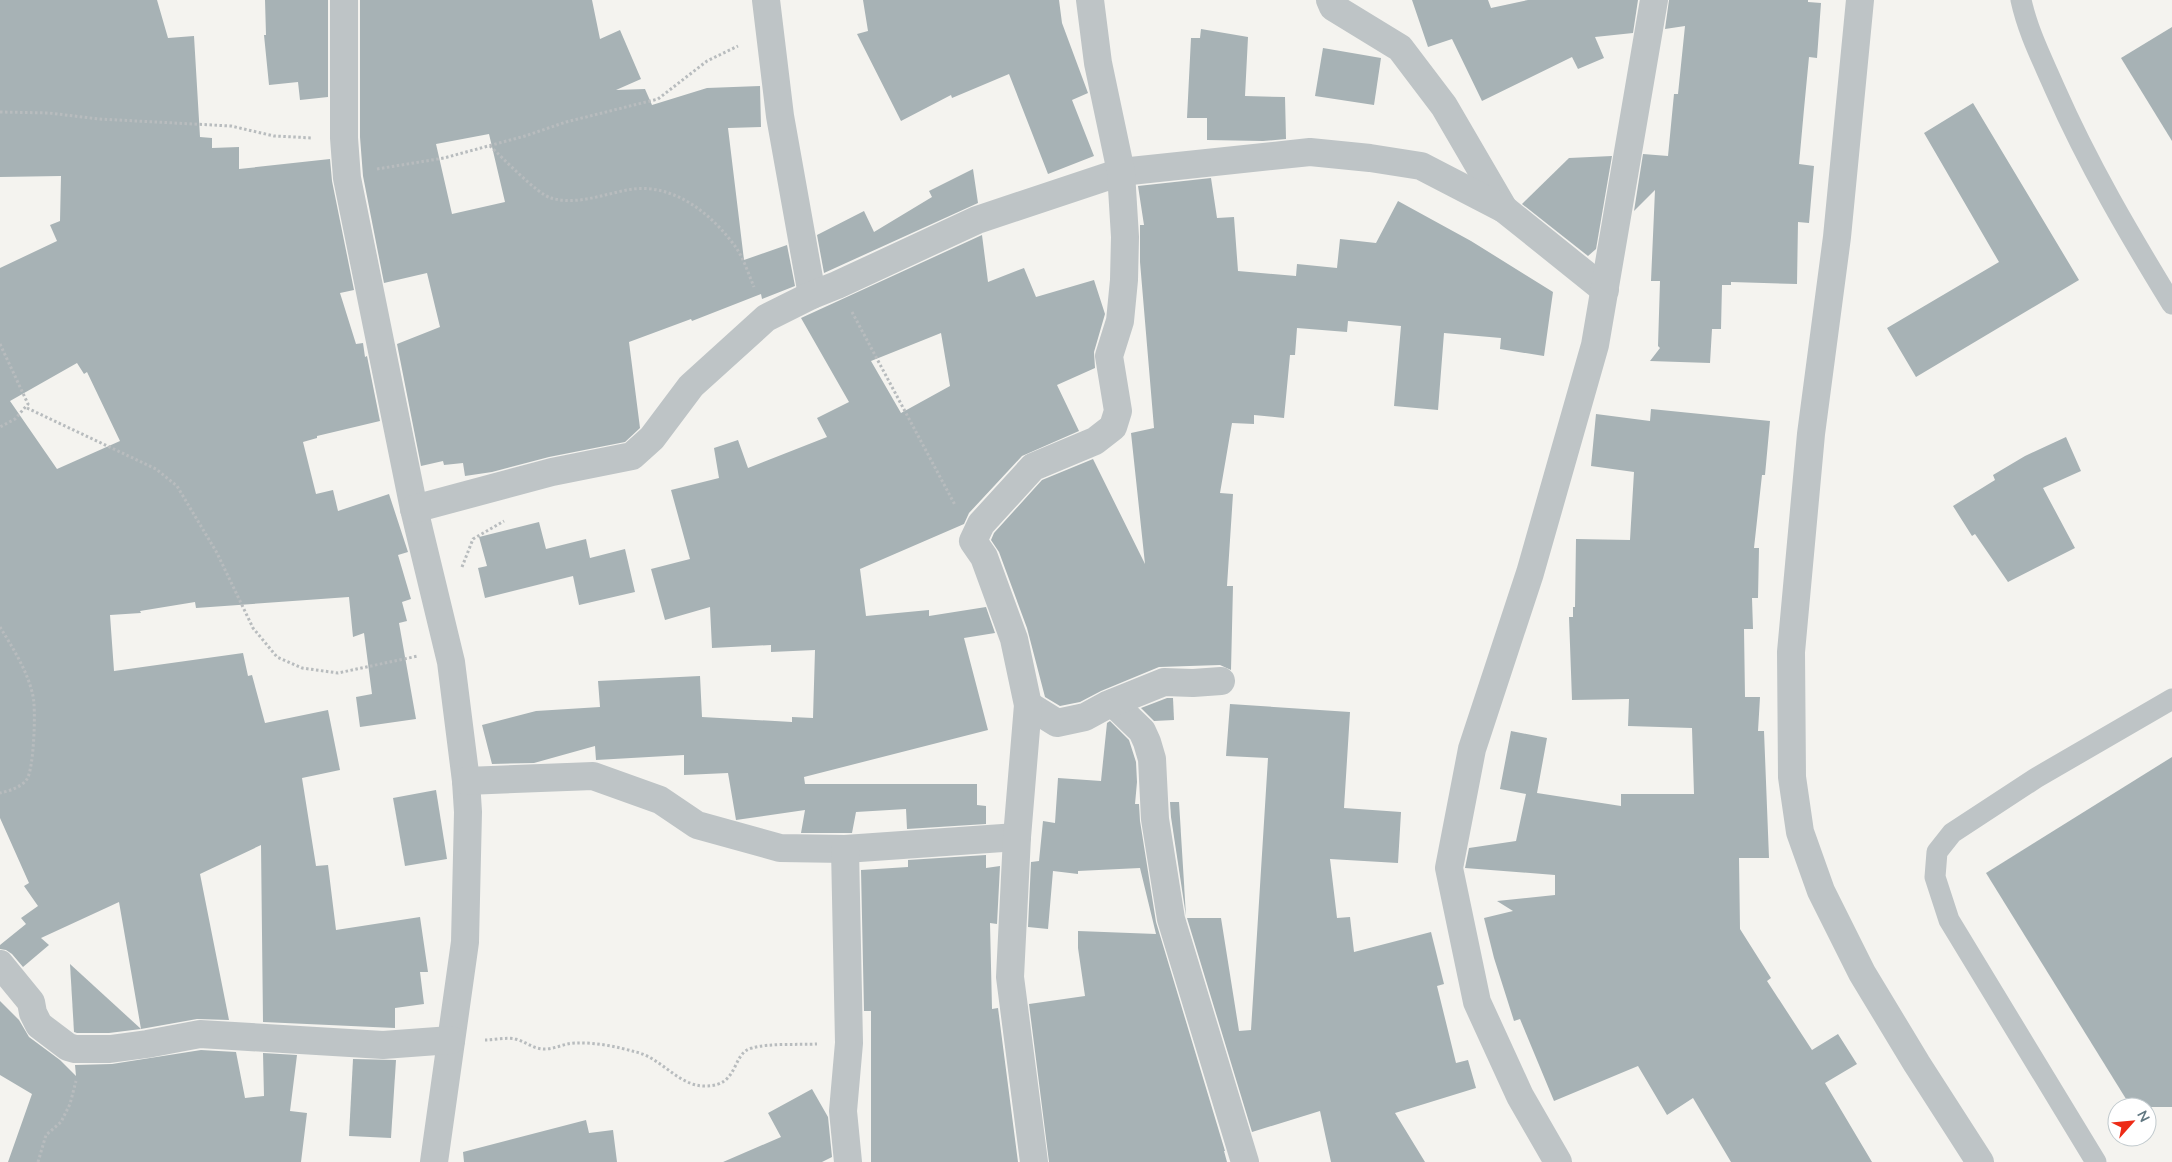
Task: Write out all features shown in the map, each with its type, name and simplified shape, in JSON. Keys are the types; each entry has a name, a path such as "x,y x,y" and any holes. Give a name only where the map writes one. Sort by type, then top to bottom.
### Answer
{"street":[{"path":"344,0 344,138 346,178 414,509 448,648 466,781 468,821 465,942 451,1039 439,1155"},
{"path":"766,0 768,32 790,182 824,290"},
{"path":"1034,1162 1010,977 1017,837 1028,706 1014,639 984,557 973,541 981,524 1033,467 1095,441 1113,427 1118,411 1109,356 1120,321 1124,280 1121,172 1098,63 1090,0"},
{"path":"1330,0 1333,7 1400,48 1444,106 1504,209"},
{"path":"1558,1162 1520,1096 1477,1002 1449,868 1472,749 1530,573 1596,345 1654,0"},
{"path":"1860,0 1837,237 1811,434 1791,652 1792,777 1800,832 1821,891 1862,973 1917,1064 1980,1162"},
{"path":"414,509 552,472 632,456 652,438 690,386 766,318 977,220 1121,172 1310,152 1421,166 1504,209 1605,290"},
{"path":"1028,706 1057,723 1084,717 1164,682 1193,683 1221,681"},
{"path":"1113,703 1142,731 1152,759 1158,844 1171,919 1245,1162"},
{"path":"466,781 593,776 660,800 697,825 780,848 845,849 1017,837"},
{"path":"845,849 849,1043 843,1111 848,1162"},
{"path":"0,964 31,1002 33,1013 39,1025 68,1047 110,1049 200,1034 383,1045 451,1039"}],"lane":[{"path":"2021,0 2027,26 2080,144 2136,245 2172,304"},
{"path":"2096,1162 1949,920 1935,878 1937,852 1952,833 2036,778 2172,699"}],"path":[{"path":"346,178 378,169 444,158 566,122 658,98 707,61 768,32"},
{"path":"0,112 49,113 99,119 231,126 274,136 344,138"},
{"path":"489,146 548,197 577,200 635,189 670,192 688,203 712,219 737,250 766,318"},
{"path":"824,290 921,439 973,541"},
{"path":"0,344 28,404 27,408 15,419 0,427"},
{"path":"27,408 156,469 177,486 217,553 253,628 277,657 302,668 338,673 406,660 448,648"},
{"path":"460,570 473,539 507,519"},
{"path":"0,627 16,654 34,697 32,763 27,779 22,784 0,793"},
{"path":"451,1039 498,1040 513,1038 533,1048 548,1049 564,1044 585,1043 635,1052 654,1059 694,1085 704,1086 718,1085 728,1078 734,1072 740,1057 752,1048 849,1043"},
{"path":"38,1162 46,1135 61,1122 70,1104 85,1049"}],"building":[{"path":"0,0 157,0 168,38 194,36 200,137 212,138 212,148 239,147 239,169 330,159 332,181 354,290 340,293 356,344 363,343 380,421 317,436 317,438 303,442 316,494 333,490 338,511 389,494 408,552 398,555 411,599 402,602 407,621 399,623 416,719 360,727 356,697 372,694 364,633 353,637 349,597 196,608 195,602 140,611 141,613 110,615 114,671 243,653 248,676 252,675 265,723 328,710 340,770 302,778 316,866 328,865 336,930 420,917 428,972 420,972 424,1004 395,1008 395,1028 263,1022 261,845 200,874 229,1020 197,1019 141,1029 119,902 41,938 49,945 23,967 12,954 0,949 0,945 26,924 21,918 38,906 24,886 29,883 0,818 0,268 57,241 50,225 60,221 61,176 0,177","holes":["77,363 84,374 87,372 120,441 57,469 10,401"]},
{"path":"265,0 328,0 328,97 300,100 298,82 269,85 264,35 266,35"},
{"path":"360,0 592,0 600,39 620,30 641,79 616,90 645,89 652,105 707,88 760,86 761,127 728,128 744,260 787,245 795,286 762,299 761,294 692,321 691,319 629,342 640,428 625,442 549,457 492,472 465,476 463,463 444,465 443,461 421,466 397,344 440,327 427,273 384,283 363,176 360,137","holes":["489,134 505,202 452,214 436,144"]},
{"path":"863,0 1059,0 1062,23 1088,93 1072,100 1094,156 1048,174 1009,74 952,98 951,95 901,121 857,34 868,31"},
{"path":"1412,0 1488,0 1491,8 1528,0 1638,0 1633,33 1595,37 1604,58 1578,69 1572,57 1482,101 1452,39 1428,47"},
{"path":"1669,0 1808,0 1808,2 1821,3 1817,58 1809,57 1799,164 1814,166 1809,223 1798,222 1797,284 1731,282 1731,285 1722,285 1721,329 1712,329 1710,363 1650,361 1660,348 1658,346 1660,281 1651,281 1655,190 1634,211 1643,154 1668,156 1674,94 1678,94 1685,26 1665,29"},
{"path":"2172,27 2172,141 2121,58"},
{"path":"1201,29 1248,37 1245,96 1285,97 1286,139 1263,141 1207,140 1207,118 1187,118 1191,38 1200,38"},
{"path":"1323,48 1381,58 1374,105 1315,96"},
{"path":"1973,103 2079,280 1916,377 1887,328 1999,262 1924,133"},
{"path":"1612,156 1596,249 1588,256 1522,204 1569,158"},
{"path":"973,169 978,203 824,273 817,235 864,211 874,232 932,197 929,191"},
{"path":"1211,178 1217,218 1234,217 1238,271 1296,276 1297,264 1337,268 1340,239 1376,243 1398,201 1471,241 1553,292 1544,356 1500,349 1501,338 1444,333 1438,410 1394,406 1401,326 1348,321 1347,332 1297,328 1295,355 1290,355 1284,418 1254,415 1254,424 1232,423 1220,493 1233,494 1227,586 1233,586 1231,670 1220,665 1159,667 1101,691 1080,702 1060,706 1045,697 1027,628 999,552 991,540 994,533 1042,480 1093,459 1145,564 1131,433 1154,428 1140,262 1140,225 1144,225 1138,186"},
{"path":"982,235 988,282 1024,268 1036,297 1094,280 1105,314 1094,352 1095,368 1057,385 1079,431 1022,456 969,513 964,524 860,569 866,616 929,610 929,616 986,607 995,633 964,638 988,730 804,777 805,784 977,784 977,805 986,806 986,824 907,829 906,809 856,812 852,833 801,833 805,810 736,820 728,773 684,775 684,755 596,760 595,746 534,763 492,764 482,725 536,711 600,707 598,681 700,676 702,717 792,722 792,717 813,718 815,650 771,652 771,645 712,648 710,607 665,620 651,569 690,559 671,490 719,478 714,448 738,440 748,468 827,437 817,418 849,402 801,318","holes":["941,333 950,386 901,413 871,361"]},
{"path":"1651,409 1770,421 1765,475 1762,475 1754,548 1759,548 1758,598 1752,598 1753,629 1744,629 1745,697 1760,697 1758,731 1764,731 1769,858 1739,858 1740,929 1771,978 1767,981 1812,1050 1838,1034 1857,1064 1825,1083 1872,1162 1731,1162 1693,1098 1667,1115 1638,1066 1554,1101 1520,1019 1514,1021 1494,958 1484,918 1513,911 1497,901 1555,895 1555,875 1465,868 1469,848 1516,841 1526,794 1500,789 1511,731 1547,738 1537,793 1621,806 1621,794 1694,794 1692,728 1628,726 1629,699 1572,700 1569,617 1573,617 1573,607 1575,607 1576,539 1630,540 1634,472 1591,466 1596,414 1650,421"},
{"path":"2066,437 2081,471 2043,488 2075,548 2008,582 1975,534 1972,536 1953,506 1995,480 1993,475 2025,456"},
{"path":"539,522 546,549 586,539 590,558 625,549 635,592 579,605 573,576 485,598 478,568 487,566 479,537"},
{"path":"1167,698 1173,698 1174,720 1154,721 1141,708"},
{"path":"1230,704 1350,712 1344,808 1401,812 1398,863 1330,859 1337,918 1350,917 1354,952 1431,932 1444,984 1437,986 1456,1063 1468,1060 1476,1088 1395,1113 1425,1162 1331,1162 1320,1111 1252,1132 1187,918 1221,918 1239,1031 1251,1030 1268,758 1226,756"},
{"path":"1110,721 1129,740 1136,762 1135,804 1139,804 1156,922 1227,1162 1049,1162 1029,1004 1085,996 1078,948 1078,931 1156,934 1140,868 1078,871 1078,874 1053,871 1048,929 1028,927 1031,862 1039,861 1043,821 1055,823 1058,778 1101,781 1107,723"},
{"path":"2172,757 2172,1107 2157,1107 2157,1097 2125,1097 1986,873"},
{"path":"436,790 447,859 405,866 393,798"},
{"path":"1170,802 1179,802 1186,916 1171,817"},
{"path":"986,855 986,868 1000,866 997,924 990,923 992,1009 998,1008 1018,1162 871,1162 871,1011 864,1011 861,870 908,867 908,860"},
{"path":"70,964 141,1029 109,1033 74,1032"},
{"path":"0,1001 19,1020 29,1037 60,1060 76,1076 75,1065 112,1064 201,1050 236,1052 245,1098 264,1096 263,1053 297,1055 290,1111 307,1113 301,1162 8,1162 32,1094 0,1075"},
{"path":"353,1059 396,1060 391,1138 349,1136"},
{"path":"812,1089 828,1117 832,1157 822,1162 723,1162 781,1137 768,1113"},
{"path":"586,1120 589,1133 613,1130 617,1162 464,1162 463,1152"}]}
